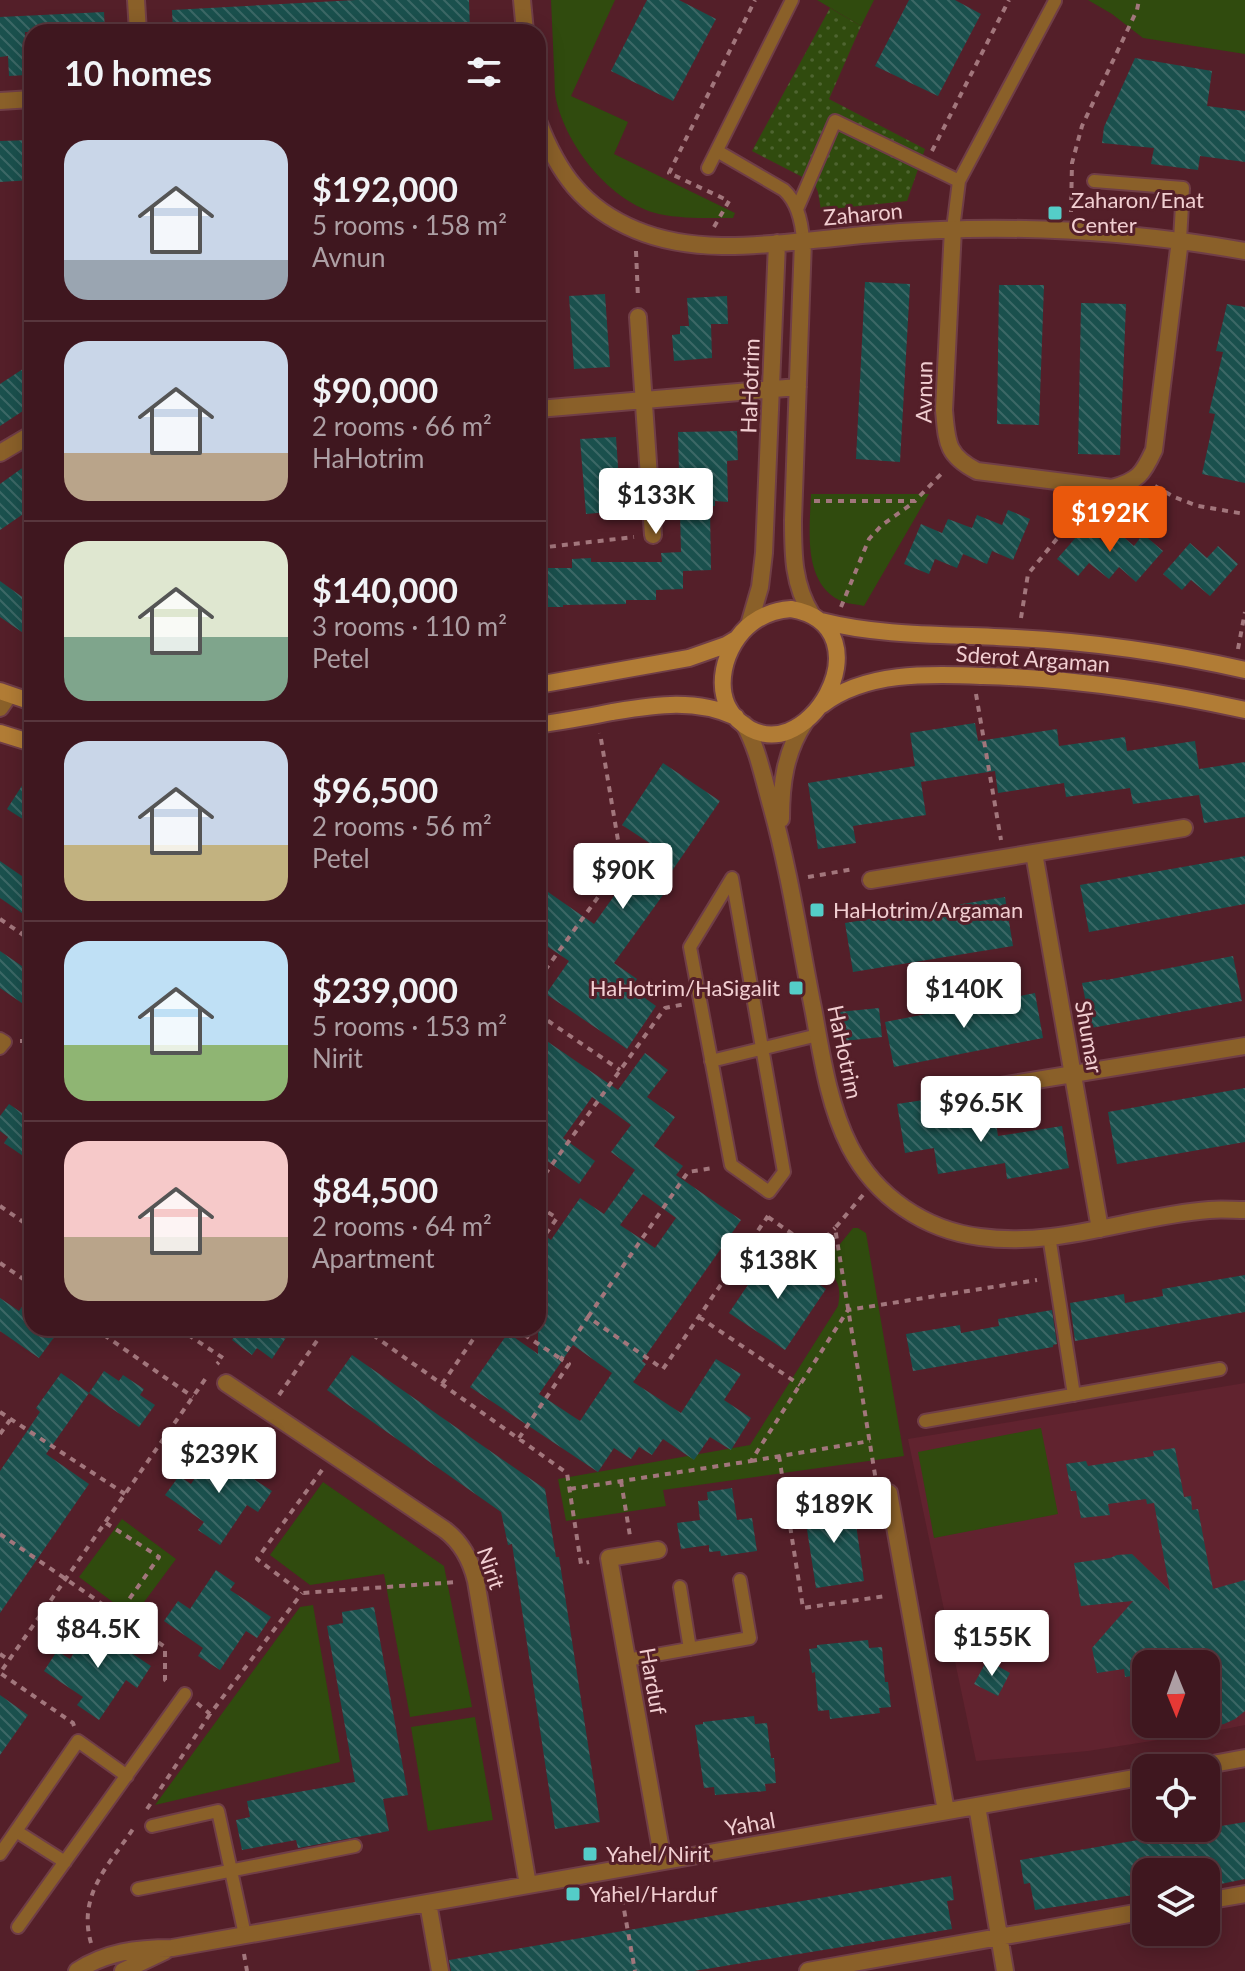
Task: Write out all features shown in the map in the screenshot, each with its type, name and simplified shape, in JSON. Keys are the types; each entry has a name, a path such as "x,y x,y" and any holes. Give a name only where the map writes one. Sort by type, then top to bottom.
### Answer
{"street":[{"path":"136,0 138,24"},
{"path":"522,0 524,24"},
{"path":"0,101 24,100"},
{"name":"Zaharon","path":"546,142 572,185 601,211 635,229 680,242 729,246 953,229 1123,234 1245,251"},
{"name":"Avnun","path":"953,229 944,410 950,449 956,457"},
{"path":"956,457 977,471 1112,488 1139,477 1151,458 1157,436 1180,240"},
{"path":"546,724 646,706 685,704 711,707 758,732 768,734 790,730 805,722 822,705 832,686 837,662 833,639 823,620 799,590 793,539 803,241"},
{"name":"HaHotrim","path":"749,625 763,570 777,243"},
{"path":"638,317 653,535"},
{"path":"546,408 798,387"},
{"path":"0,453 24,439"},
{"path":"546,684 689,658 726,645 749,625 781,610 802,611 823,620"},
{"name":"Sderot Argaman","path":"823,620 889,631 1018,638 1137,650 1240,669"},
{"path":"737,638 728,656 723,680 727,703 740,721"},
{"name":"Sderot Argaman","path":"822,705 844,691 874,681 973,675 1082,682 1144,690 1245,710"},
{"path":"3,698 24,701"},
{"name":"HaHotrim","path":"740,721 757,754 782,844 834,1109 851,1149 874,1183 903,1209 938,1227 980,1237 1028,1239 1100,1229 1166,1215 1211,1209 1245,1210"},
{"name":"HaHotrim","path":"782,844 781,800 785,767 796,735 805,722"},
{"path":"0,733 24,740"},
{"path":"871,880 1184,828"},
{"name":"Shumar","path":"1034,853 1100,1229"},
{"path":"945,1095 1245,1046"},
{"name":"Nirit","path":"226,1383 451,1535 466,1552 476,1581 528,1885"},
{"path":"889,1493 946,1811"},
{"path":"609,1558 658,1550"},
{"name":"Harduf","path":"609,1558 663,1861"},
{"path":"1220,1763 1245,1758"},
{"name":"Yahal","path":"77,1971 120,1952 172,1948 1132,1778"},
{"path":"977,1806 1005,1971"},
{"path":"1220,1898 1245,1894"},
{"path":"428,1903 440,1971"},
{"path":"808,1971 1132,1913"},
{"name":"Yahal","path":"123,1971 172,1948"}],"lane":[{"path":"708,168 792,0"},
{"path":"953,229 959,181 1055,1"},
{"path":"797,209 835,121 959,181"},
{"path":"717,151 792,197 803,241"},
{"path":"1094,181 1183,188 1180,240"},
{"path":"732,878 762,1048 784,1172 769,1192 731,1165 690,947 732,878"},
{"path":"711,1061 818,1035"},
{"path":"0,1039 5,1042 0,1048"},
{"path":"1049,1236 1074,1395"},
{"path":"925,1421 1220,1369"},
{"path":"627,1660 750,1638 740,1580"},
{"path":"680,1587 690,1649"},
{"path":"18,1927 185,1694"},
{"path":"0,1854 78,1741 127,1776"},
{"path":"152,1826 218,1811 245,1935"},
{"path":"16,1831 65,1862"},
{"path":"138,1889 355,1846"}],"path":[{"path":"926,164 1009,0"},
{"path":"1071,231 1072,163 1077,142 1139,0"},
{"path":"635,229 638,317"},
{"path":"823,620 869,539 882,525 915,501 956,457"},
{"path":"1139,477 1174,497 1198,506 1245,514"},
{"path":"1018,638 1028,574 1069,524 1071,483"},
{"path":"794,501 915,501"},
{"path":"546,547 653,535"},
{"path":"1240,669 1245,612"},
{"path":"973,675 1004,858"},
{"path":"546,969 622,864 597,715"},
{"path":"788,880 866,866 871,880"},
{"path":"0,919 22,934 24,931"},
{"path":"546,1173 665,1008 700,1001"},
{"path":"546,1019 620,1070"},
{"path":"561,1359 688,1172 731,1165"},
{"path":"768,1216 814,1249 874,1183"},
{"path":"588,1317 663,1369 768,1216 769,1192"},
{"path":"0,1206 24,1222"},
{"path":"546,1211 557,1218 546,1234"},
{"path":"835,1228 876,1481 889,1493"},
{"path":"0,1263 24,1280"},
{"path":"751,1461 848,1310 1055,1277"},
{"path":"699,1317 800,1385"},
{"path":"105,1336 193,1397"},
{"path":"78,1741 73,1723 0,1673 223,1358 190,1336"},
{"path":"268,1411 320,1336"},
{"path":"374,1336 567,1473 581,1564 609,1558"},
{"path":"442,1384 475,1336"},
{"path":"519,1438 569,1364 526,1336"},
{"path":"0,1412 125,1494"},
{"path":"0,1434 11,1419"},
{"path":"570,1489 870,1441"},
{"path":"333,1455 257,1559 302,1593 476,1581"},
{"path":"779,1456 803,1608 907,1593"},
{"path":"621,1481 634,1554"},
{"path":"106,1522 159,1557 118,1615"},
{"path":"0,1534 165,1647 165,1680 210,1714 302,1593"},
{"path":"0,1655 9,1660"},
{"path":"617,1869 635,1971"}],"shaded area":[{"path":"1245,1383 1245,1725 1220,1730 1220,1650 1132,1650 1132,1738 1171,1738 1088,1751 976,1761 908,1439"}],"green space":[{"path":"551,0 615,0 571,96 628,122 614,154 735,213 733,218 686,217 641,208 624,198 593,170 570,135 556,99"},
{"path":"817,0 874,0 861,26"},
{"path":"1088,0 1245,0 1245,54 1143,38"},
{"path":"830,8 861,26 829,99 925,149 907,201 821,210 814,183 752,151"},
{"path":"811,494 929,494 864,606 839,600 819,580 811,552"},
{"path":"853,1228 866,1233 904,1456 663,1490 666,1506 566,1521 558,1479 750,1445 838,1306 837,1283 823,1265"},
{"path":"1041,1428 1058,1514 934,1538 918,1452"},
{"path":"323,1482 444,1566 472,1707 410,1717 384,1574 310,1585 270,1555"},
{"path":"122,1519 176,1559 133,1617 79,1577"},
{"path":"313,1605 340,1762 155,1805 300,1607"},
{"path":"475,1717 493,1820 428,1831 411,1727"}],"building":[{"path":"356,0 469,0 470,24 173,24 172,10"},
{"path":"647,0 679,0 716,19 673,101 611,71"},
{"path":"909,0 955,0 981,14 938,96 875,66"},
{"path":"104,12 105,24 24,24 24,75 9,76 8,56 0,57 0,17"},
{"path":"1135,58 1212,71 1207,106 1245,111 1245,162 1200,156 1198,170 1151,164 1154,148 1102,143 1104,127"},
{"path":"24,140 24,180 0,182 0,141"},
{"path":"865,282 910,284 900,462 856,459"},
{"path":"999,285 1044,285 1039,425 997,424"},
{"path":"605,294 610,367 574,369 569,296"},
{"path":"727,296 728,324 711,324 712,358 674,361 672,335 680,334 680,326 689,326 687,298"},
{"path":"1081,303 1126,304 1120,455 1078,454"},
{"path":"1227,304 1245,307 1245,483 1202,474 1215,414 1209,413 1223,352 1216,351"},
{"path":"24,368 24,410 0,426 0,384"},
{"path":"737,431 738,460 727,461 728,502 715,501 715,506 710,506 711,570 683,571 683,589 656,590 656,600 546,607 546,568 572,568 572,559 591,558 591,562 662,562 661,553 681,552 678,432"},
{"path":"616,437 621,511 586,514 580,439"},
{"path":"24,467 24,514 0,530 0,484"},
{"path":"1008,510 1030,519 1013,560 992,551 987,564 963,554 957,568 935,559 929,574 904,564 921,524 942,533 948,519 972,528 977,515 1002,525"},
{"path":"1085,527 1103,542 1114,529 1134,546 1143,534 1163,551 1136,582 1119,567 1109,579 1089,563 1078,576 1057,559"},
{"path":"1190,543 1207,558 1218,546 1238,564 1210,596 1191,580 1182,590 1163,574"},
{"path":"0,581 24,598 24,634 0,617"},
{"path":"975,723 978,741 1057,729 1059,746 1125,737 1127,751 1195,741 1199,769 1245,762 1245,817 1204,823 1199,795 1133,804 1130,788 1066,797 1064,783 998,793 995,771 921,782 926,815 853,826 856,843 818,849 808,783 915,766 910,733"},
{"path":"663,763 720,801 663,884 668,888 614,963 637,979 631,988 656,1006 627,1049 546,994 569,961 546,945 546,891 594,924 651,844 622,825"},
{"path":"24,782 24,820 7,809"},
{"path":"1245,856 1245,904 1089,932 1080,885"},
{"path":"0,861 24,878 24,914 0,898"},
{"path":"1005,897 1013,946 853,972 845,923"},
{"path":"0,951 24,968 24,1004 0,988"},
{"path":"1233,956 1242,1001 1091,1028 1082,983"},
{"path":"1035,993 1043,1038 894,1067 885,1022"},
{"path":"879,1008 882,1037 843,1041 839,1012"},
{"path":"546,1040 618,1090 645,1053 668,1070 647,1097 675,1117 654,1146 683,1166 676,1175 741,1220 642,1361 646,1364 633,1382 681,1413 716,1359 741,1374 724,1400 751,1418 731,1450 710,1437 694,1460 663,1439 652,1455 639,1447 631,1459 614,1448 598,1472 470,1387 506,1336 512,1336 538,1354 538,1336 546,1336 546,1237 551,1240 580,1198 604,1214 635,1170 611,1152 631,1125 592,1097 563,1138 595,1161 579,1184 546,1160","holes":["643,1194 676,1218 655,1248 620,1225","573,1345 612,1373 580,1421 539,1394"]},
{"path":"1245,1088 1245,1142 1117,1164 1108,1112"},
{"path":"930,1099 935,1127 995,1116 998,1136 1062,1126 1069,1168 1007,1179 1005,1163 938,1174 934,1148 905,1153 897,1104"},
{"path":"9,1104 24,1114 24,1157 4,1143 8,1137 0,1131 0,1116"},
{"path":"770,1252 826,1289 785,1350 729,1313"},
{"path":"1245,1275 1245,1312 1075,1341 1070,1303 1124,1294 1125,1303 1163,1296 1162,1289"},
{"path":"0,1298 19,1311 24,1304 24,1336 55,1336 39,1358 0,1331"},
{"path":"1052,1310 1057,1344 1053,1347 913,1371 906,1334 960,1325 961,1333 999,1326 998,1319"},
{"path":"235,1336 287,1336 272,1359 257,1348 252,1355 232,1340"},
{"path":"352,1355 545,1489 556,1557 559,1557 600,1822 555,1829 512,1544 508,1545 501,1512 327,1390"},
{"path":"104,1371 119,1381 123,1375 144,1389 140,1395 155,1405 139,1427 89,1393"},
{"path":"61,1373 89,1393 46,1454 89,1484 0,1613 0,1471 40,1412 36,1408"},
{"path":"217,1445 236,1457 231,1464 272,1491 258,1512 247,1505 220,1545 198,1530 204,1522 165,1495 179,1476 191,1484"},
{"path":"1175,1448 1184,1497 1191,1496 1192,1510 1198,1509 1213,1589 1245,1580 1245,1711 1224,1724 1220,1725 1220,1650 1132,1650 1132,1676 1125,1677 1124,1669 1097,1673 1092,1648 1133,1601 1081,1606 1074,1563 1132,1554 1170,1591 1154,1503 1147,1504 1146,1499 1108,1504 1110,1515 1081,1518 1076,1491 1071,1491 1066,1464 1086,1461 1088,1466 1154,1456 1153,1451"},
{"path":"732,1488 737,1520 752,1518 757,1551 721,1556 720,1551 709,1552 709,1545 681,1549 677,1523 700,1520 698,1501 708,1500 707,1492"},
{"path":"853,1503 864,1581 816,1588 804,1510"},
{"path":"216,1570 235,1583 230,1590 271,1617 257,1638 246,1631 220,1670 198,1656 203,1648 164,1621 178,1601 190,1609"},
{"path":"374,1607 408,1795 383,1799 389,1831 298,1848 296,1840 242,1850 236,1820 250,1817 247,1801 355,1782 327,1626 343,1623 342,1612"},
{"path":"96,1620 115,1632 110,1639 151,1666 137,1688 126,1680 99,1720 77,1705 83,1697 44,1671 57,1651 70,1659"},
{"path":"868,1640 869,1648 882,1647 891,1707 879,1708 880,1713 830,1719 829,1710 818,1711 815,1672 812,1673 809,1649 817,1648 817,1645"},
{"path":"987,1660 1010,1673 998,1696 974,1684"},
{"path":"0,1695 28,1715 0,1755"},
{"path":"754,1716 755,1724 767,1723 776,1783 765,1784 766,1791 715,1795 714,1787 704,1788 695,1725"},
{"path":"1245,1822 1245,1879 1220,1884 1220,1858 1132,1858 1132,1895 1035,1910 1030,1883 1024,1884 1020,1860 1132,1841 1220,1842 1220,1826"},
{"path":"951,1876 954,1900 947,1901 952,1929 694,1971 451,1971 449,1960"}],"place":[{"name":"Zaharon/Enat Center","path":"1055,213"},
{"name":"HaHotrim/Argaman","path":"817,910"},
{"name":"HaHotrim/HaSigalit","path":"796,988"},
{"name":"Yahel/Nirit","path":"590,1854"},
{"name":"Yahel/Harduf","path":"573,1894"}]}
